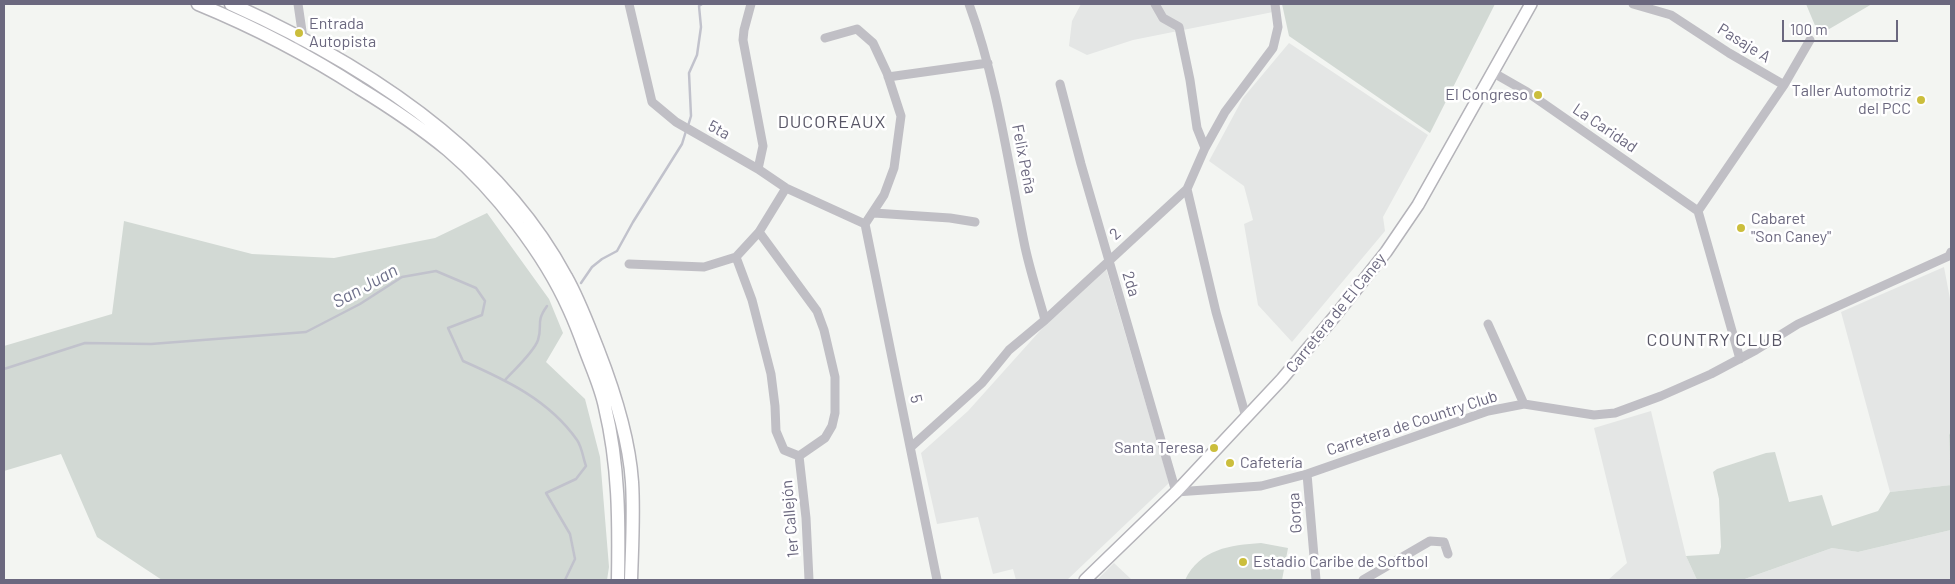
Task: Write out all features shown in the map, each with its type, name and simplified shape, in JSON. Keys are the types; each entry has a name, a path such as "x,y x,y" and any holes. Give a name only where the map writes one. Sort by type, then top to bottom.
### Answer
{"highway":[{"path":"198,4 291,47 335,72 407,118 449,151 485,187 514,220 549,271 570,309 599,384 605,407 618,484 618,580"},
{"path":"231,4 302,38 411,105 454,140 496,181 542,237 579,302 610,381 625,439 632,480 631,580"}],"main road":[{"name":"Carretera de El Caney","path":"1085,580 1176,492 1294,365 1386,252 1423,196 1531,4"}],"street":[{"path":"291,47 302,38 298,4"},
{"name":"5ta","path":"629,4 652,102 676,122 696,135 758,169 786,188 865,224"},
{"path":"750,4 743,40 763,146 758,169"},
{"name":"Felix Peña","path":"969,4 988,63 1003,125 1025,244 1045,320"},
{"path":"1155,4 1163,18 1179,27 1190,80 1197,128 1206,148"},
{"name":"2","path":"911,447 982,384 1009,350 1045,320 1186,189 1225,112 1273,48 1278,27 1275,4"},
{"name":"Pasaje A","path":"1633,4 1672,15 1729,53 1784,85"},
{"path":"825,38 857,29 872,43 888,77 901,116 894,168 884,196 865,224"},
{"path":"1740,358 1698,211 1784,85 1810,40"},
{"path":"888,77 988,63"},
{"name":"La Caridad","path":"1492,72 1526,92 1698,211"},
{"name":"2da","path":"1060,84 1108,260 1176,492"},
{"path":"628,264 704,267 736,257 759,232 786,188"},
{"path":"1186,189 1216,312 1246,417"},
{"path":"874,213 950,218 976,222"},
{"name":"5","path":"865,224 937,580"},
{"path":"736,257 752,300 771,374 776,431 784,450 799,456 825,438 832,426 835,413 835,377 824,330 817,311 759,232"},
{"name":"Carretera de Country Club","path":"1176,492 1261,486 1307,474 1488,411 1524,404 1594,415 1615,413 1661,396 1711,374 1798,324 1949,256 1951,252"},
{"path":"1488,324 1524,404"},
{"name":"1er Callejón","path":"799,456 806,518 809,580"},
{"name":"Gorga","path":"1307,474 1316,580"},
{"path":"1363,580 1430,541 1444,542 1448,554"}],"shaded area":[{"path":"1081,4 1271,4 1273,12 1133,40 1087,55 1069,46 1072,21"},
{"path":"1282,4 1495,4 1430,133 1289,36"},
{"path":"1806,4 1872,4 1819,35"},
{"path":"1289,43 1428,135 1383,217 1385,231 1292,342 1258,305 1244,224 1253,220 1244,186 1209,161 1243,98"},
{"path":"487,213 549,299 563,333 546,362 585,399 600,457 609,567 607,580 162,580 97,537 61,454 4,471 4,346 112,314 124,221 252,254 334,258 435,238"},
{"path":"1944,267 1951,304 1951,430 1949,435 1951,485 1890,492 1841,312"},
{"path":"1106,268 1169,483 1067,580 1016,580 1013,569 993,574 978,517 937,524 921,453 968,411 1047,323"},
{"path":"1651,411 1686,556 1697,580 1608,580 1627,563 1594,428"},
{"path":"1951,430 1951,485 1949,435"},
{"path":"1775,452 1789,502 1822,495 1832,526 1878,511 1890,492 1951,485 1951,530 1858,552 1832,548 1742,580 1697,580 1686,556 1719,554 1721,547 1719,499 1713,472 1766,453"},
{"path":"1951,530 1951,580 1742,580 1832,548 1858,552"},
{"name":"Estadio Caribe de Softbol","path":"1261,543 1288,548 1282,580 1185,580 1191,570 1207,555 1227,547"},
{"path":"1114,563 1132,580 1097,580"}],"waterway":[{"path":"688,126 691,116 689,73 697,55 701,27 699,6 702,4"},
{"path":"581,283 592,267 617,251 682,144 686,131"},
{"name":"San Juan","path":"4,369 85,343 151,344 306,332 360,304 402,277 436,271 476,288 485,301 482,315 448,328 463,361 511,384 540,402 566,426 580,446 586,466 576,479 546,493 570,534 575,559 565,580"},
{"path":"505,380 536,345 541,316 547,306"}],"place":[{"name":"Entrada Autopista","path":"299,33"},
{"name":"El Congreso","path":"1538,95"},
{"name":"Taller Automotriz del PCC","path":"1921,100"},
{"name":"Cabaret \"Son Caney\"","path":"1741,228"},
{"name":"Santa Teresa","path":"1214,448"},
{"name":"Cafetería","path":"1230,463"},
{"name":"Estadio Caribe de Softbol","path":"1243,562"}],"district":[{"name":"DUCOREAUX","path":"832,122"},
{"name":"COUNTRY CLUB","path":"1715,340"}]}
